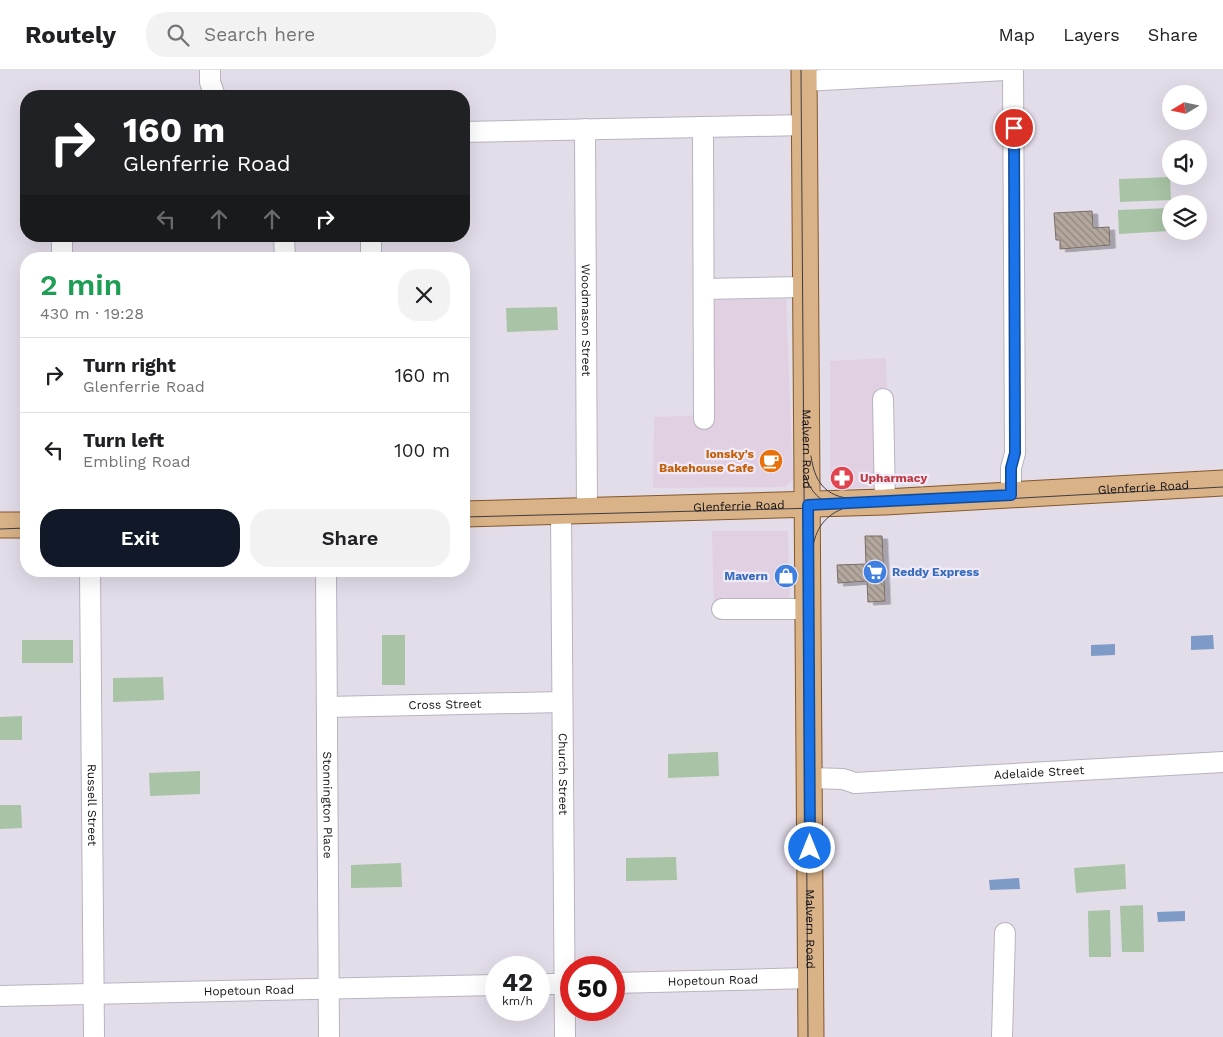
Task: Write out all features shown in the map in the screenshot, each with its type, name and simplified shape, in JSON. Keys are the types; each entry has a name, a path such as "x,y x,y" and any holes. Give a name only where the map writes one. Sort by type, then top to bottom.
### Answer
{"main road":[{"name":"Malvern Road","path":"805,75 812,1037"},
{"name":"Glenferrie Road","path":"470,514 885,502 1223,483"},
{"path":"0,525 20,524"}],"street":[{"path":"210,70 210,82 213,90"},
{"path":"216,90 218,70"},
{"path":"805,75 1005,70"},
{"path":"1013,70 1015,453 1023,478 1017,495"},
{"path":"470,132 805,125"},
{"path":"703,127 704,420"},
{"name":"Woodmason Street","path":"585,129 587,511"},
{"path":"704,289 806,287"},
{"path":"883,399 885,502"},
{"name":"Church Street","path":"561,512 562,702 567,956"},
{"name":"Russell Street","path":"90,577 94,1037"},
{"name":"Stonnington Place","path":"326,577 330,1037"},
{"path":"722,609 809,610"},
{"name":"Cross Street","path":"327,707 562,702"},
{"name":"Adelaide Street","path":"810,785 843,779 855,783 1223,762"},
{"path":"1002,1037 1005,933"},
{"name":"Hopetoun Road","path":"625,983 811,978"},
{"name":"Hopetoun Road","path":"0,996 485,985"},
{"name":"Church Street","path":"566,1037 567,1021"}],"shaded area":[{"path":"786,299 793,479 785,487 653,488 654,417 704,415 703,300"},
{"path":"886,358 890,486 840,489 830,480 830,361"},
{"path":"712,531 788,531 790,615 714,617"}],"green space":[{"path":"1162,177 1162,185 1170,185 1171,195 1162,195 1162,200 1120,202 1119,179"},
{"path":"1162,208 1162,231 1119,234 1118,210"},
{"path":"557,307 558,330 507,332 506,308"},
{"path":"382,635 405,635 405,685 382,685"},
{"path":"22,640 73,640 73,663 22,663"},
{"path":"163,677 164,700 113,702 113,678"},
{"path":"22,716 22,740 0,740 0,717"},
{"path":"718,752 719,776 668,778 668,754"},
{"path":"200,771 200,794 150,796 149,773"},
{"path":"0,805 21,805 22,828 0,829"},
{"path":"676,857 677,880 626,881 626,858"},
{"path":"401,863 402,887 351,888 351,865"},
{"path":"1125,864 1126,889 1076,893 1074,868"},
{"path":"1143,905 1144,952 1122,952 1120,906"},
{"path":"1110,910 1111,957 1089,957 1088,911"}],"water":[{"path":"1213,635 1214,649 1191,650 1191,636"},
{"path":"1115,644 1115,655 1091,656 1091,645"},
{"path":"1019,878 1020,889 990,890 989,880"},
{"path":"1185,911 1185,921 1158,922 1157,912"}],"building":[{"path":"1092,211 1093,228 1109,227 1110,245 1060,249 1060,240 1056,240 1054,213"},
{"name":"Reddy Express","path":"865,536 882,536 885,601 868,602 867,581 838,583 837,565 866,564"}],"tram line":[{"path":"801,70 808,1037"},
{"path":"811,456 816,475 825,489 839,496 859,499"},
{"path":"806,477 810,487 820,499 835,505"},
{"path":"470,517 857,507 1223,487"},
{"path":"812,553 820,526 829,516 842,509"},
{"path":"0,529 20,528"}],"place":[{"name":"Ionsky's Bakehouse Cafe","path":"771,461"},
{"name":"Upharmacy","path":"842,478"},
{"name":"Reddy Express","path":"875,572"},
{"name":"Mavern","path":"786,576"}],"route":[{"path":"810,848 808,505 1011,495 1011,468 1015,453 1014,128"}]}
